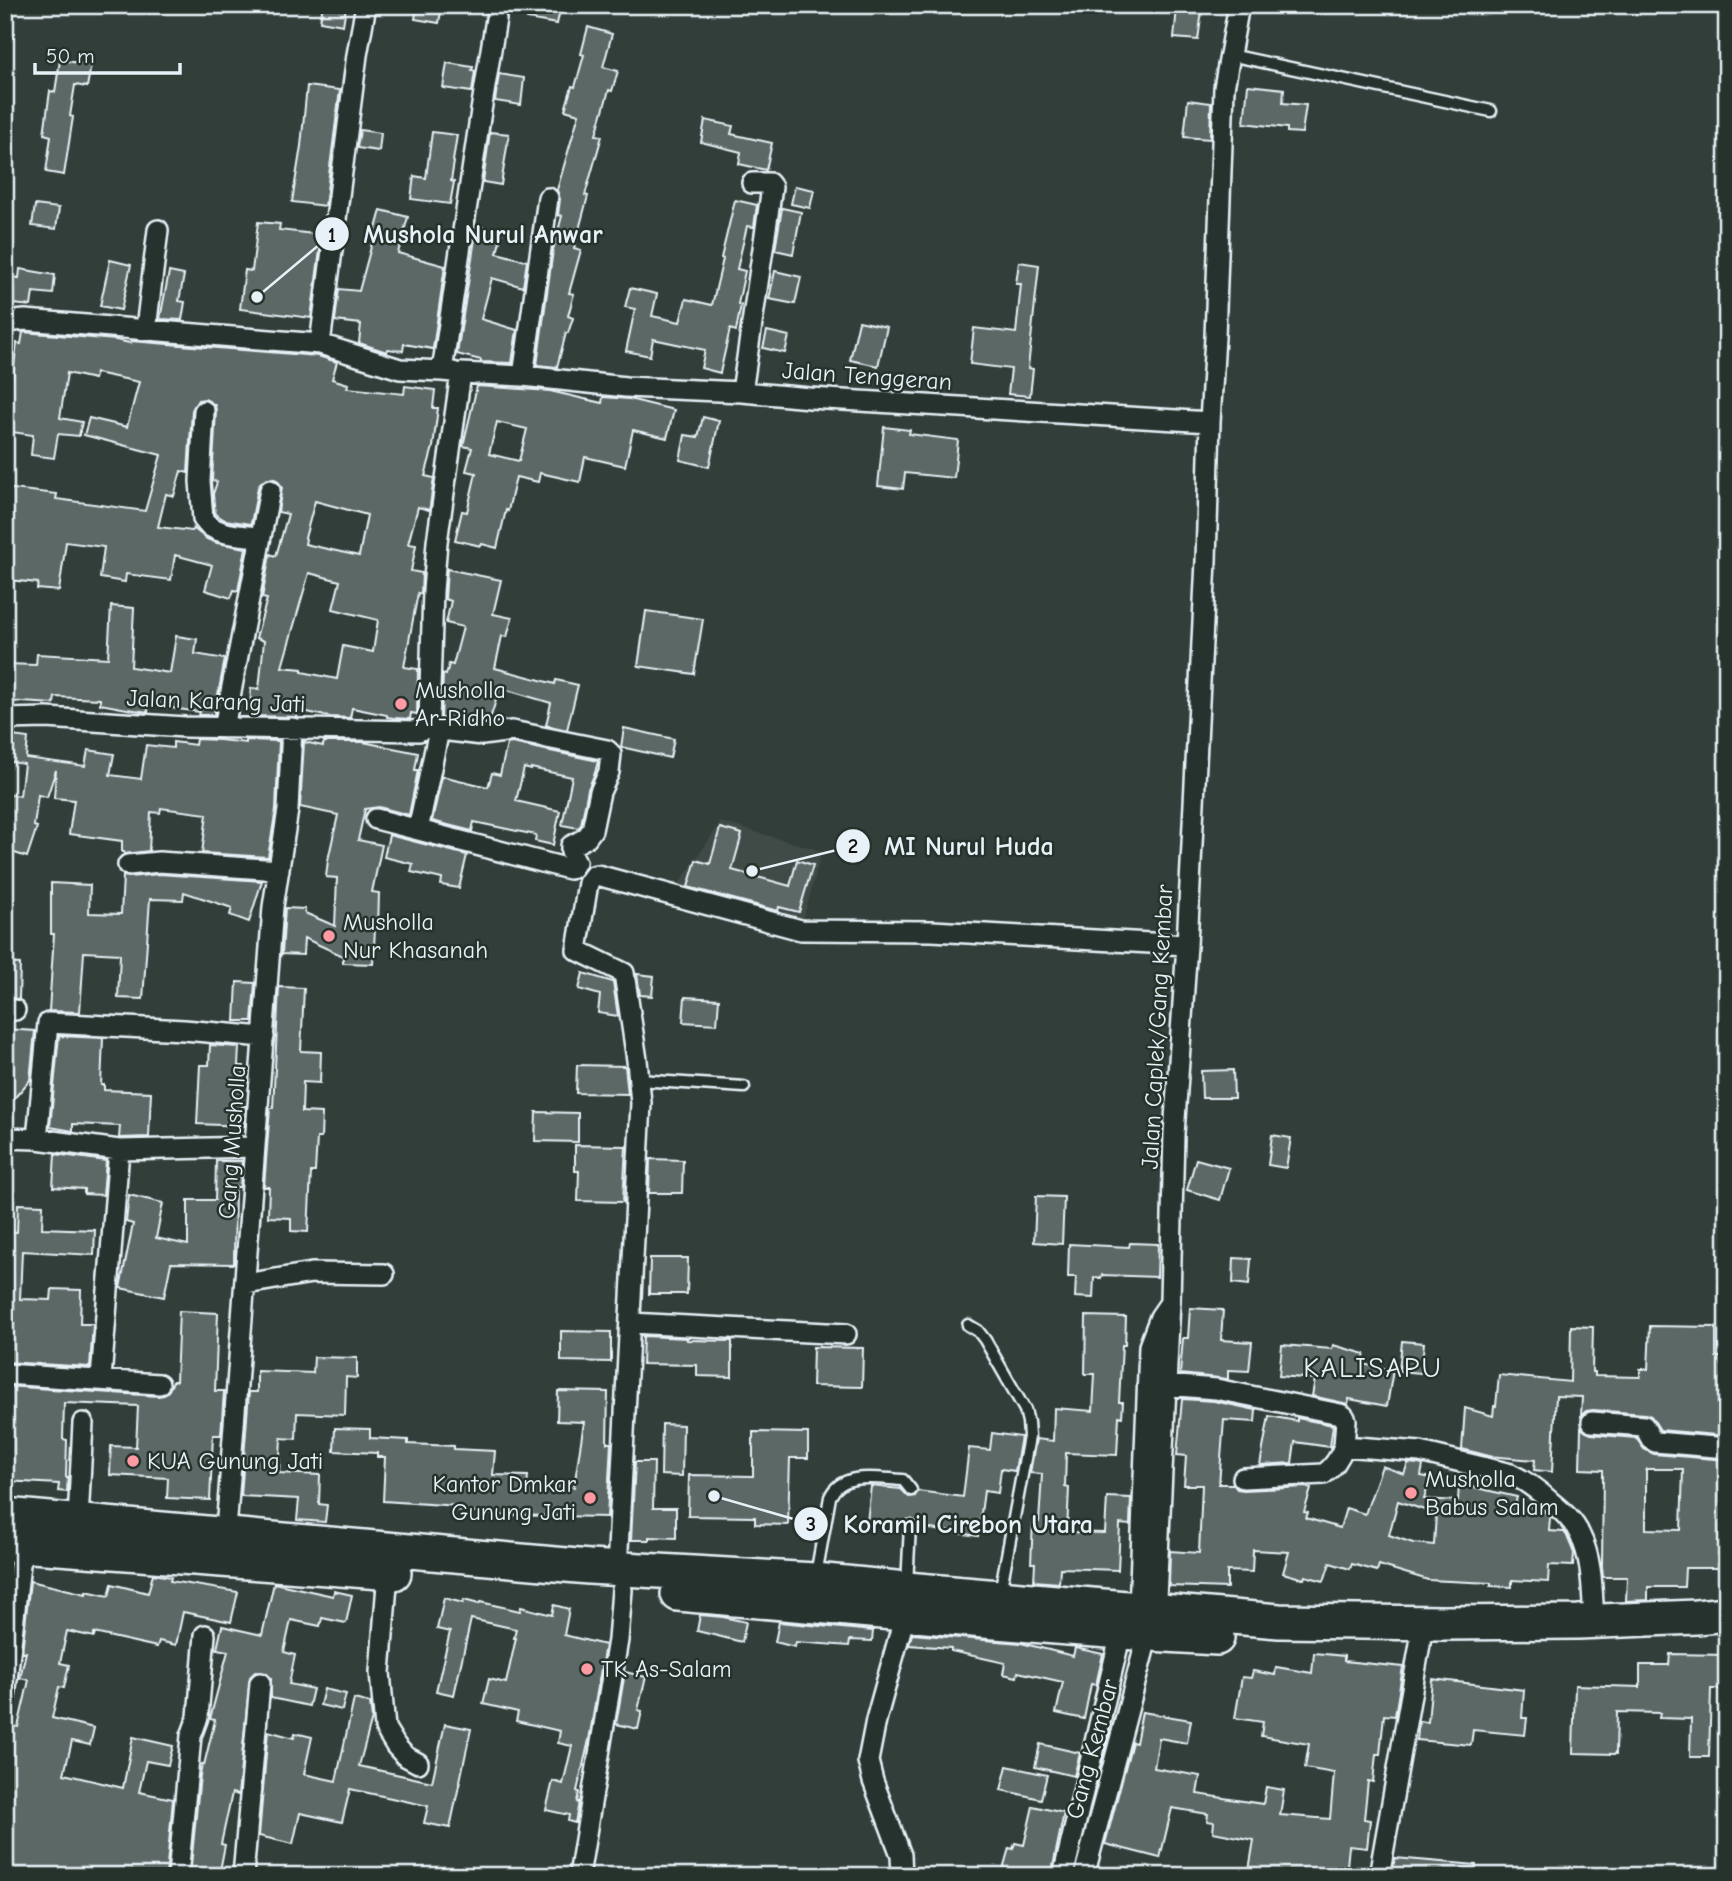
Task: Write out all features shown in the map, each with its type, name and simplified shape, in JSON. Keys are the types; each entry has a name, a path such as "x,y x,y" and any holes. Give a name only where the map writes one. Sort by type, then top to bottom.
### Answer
{"highway":[{"path":"15,1531 78,1521 388,1572 604,1578"},
{"path":"15,1531 814,1593 1143,1624 1278,1641 1727,1614"},
{"path":"906,1602 1000,1597 1143,1624"},
{"path":"1420,1633 1555,1644 1727,1635"}],"street":[{"path":"320,344 357,55 366,5"},
{"path":"1210,422 1224,88 1239,5"},
{"path":"376,819 418,830 432,729 429,722 433,591 451,372 481,111 496,19"},
{"path":"742,392 772,187 769,183 752,183"},
{"path":"523,376 548,198"},
{"path":"146,329 158,230"},
{"name":"Jalan Tenggeran","path":"5,322 25,320 320,344 400,369 523,376 625,387 1210,422"},
{"path":"204,411 200,481 203,519 214,529 260,537"},
{"name":"Jalan Caplek/Gang Kembar","path":"1143,1624 1170,1301 1174,1134 1187,944 1206,561 1210,422"},
{"path":"224,728 270,490"},
{"name":"Jalan Karang Jati","path":"5,719 47,718 224,728 407,731 432,729 482,735 512,730 610,751 609,772 600,792 590,835 571,846 576,862 572,868 418,830"},
{"name":"Gang Musholla","path":"225,1547 274,907 288,810 292,728"},
{"path":"128,865 159,862 279,870"},
{"path":"579,1876 618,1640 604,1578 630,1323 641,1103 624,973 577,950 588,883 597,875 801,930 932,931 1187,944"},
{"path":"37,1139 48,1023 264,1037"},
{"path":"5,1138 37,1139 119,1150 255,1147"},
{"path":"101,1379 119,1150"},
{"path":"246,1284 312,1273 384,1275"},
{"path":"1063,1876 1143,1624 1149,1346 1160,1317 1170,1301"},
{"path":"630,1323 846,1334"},
{"path":"5,1374 159,1384"},
{"path":"1165,1385 1216,1389 1344,1416 1344,1446 1340,1457 1324,1474 1243,1478"},
{"path":"1592,1422 1644,1426 1655,1442 1727,1448"},
{"path":"78,1521 83,1423"},
{"path":"1344,1446 1420,1451 1511,1474 1533,1486 1569,1517 1580,1534 1590,1574 1594,1621"},
{"path":"5,1697 15,1531"},
{"path":"388,1572 380,1672 385,1728 405,1756 418,1763"},
{"path":"902,1876 901,1855 868,1761 906,1602"},
{"name":"Gang Kembar","path":"1084,1876 1143,1624"},
{"path":"1379,1876 1420,1633"},
{"path":"178,1876 191,1736 198,1717 205,1635"},
{"path":"243,1876 260,1684"}],"lane":[{"path":"1230,55 1491,111"},
{"path":"639,1080 744,1087"},
{"path":"968,1325 983,1336 1025,1410 1028,1422 1029,1437 1000,1597"},
{"path":"814,1593 830,1497 834,1489 841,1483 860,1478 903,1480 911,1490"},
{"path":"906,1602 910,1526"}],"shaded area":[{"path":"721,822 822,851 801,927 674,891"}],"building":[{"path":"323,5 346,7 343,25 320,21"},
{"path":"417,5 442,5 439,23 415,19"},
{"path":"529,5 561,5 557,24 527,19"},
{"path":"1177,8 1202,11 1198,40 1174,38"},
{"path":"588,27 612,34 603,67 618,71 612,91 609,90 596,135 602,136 585,195 588,196 574,248 581,250 569,293 574,294 568,316 573,318 557,367 537,365 553,250 562,216 558,215 560,199 557,190 579,114 565,110 584,55 581,54"},
{"path":"60,60 91,65 87,87 75,85 64,175 46,172 51,136 44,134 50,91 55,92"},
{"path":"447,63 473,67 472,70 475,71 472,92 443,88"},
{"path":"499,74 524,78 521,105 495,101"},
{"path":"1248,85 1284,89 1283,103 1306,105 1302,133 1287,132 1287,128 1244,123"},
{"path":"307,86 340,90 325,206 292,202"},
{"path":"1188,100 1211,103 1210,139 1184,137"},
{"path":"705,120 733,126 731,134 772,143 766,170 739,164 741,152 701,142"},
{"path":"360,130 381,133 379,151 357,148"},
{"path":"432,132 457,135 450,204 411,199 414,176 426,178"},
{"path":"490,132 509,134 501,185 483,182"},
{"path":"795,186 814,190 810,208 791,204"},
{"path":"735,200 757,205 754,227 747,226 737,269 745,271 736,331 730,329 720,373 701,368 705,350 653,339 650,356 626,351 635,309 625,307 630,288 657,294 652,316 680,322 686,299 712,305"},
{"path":"35,205 59,208 56,229 32,226"},
{"path":"782,208 801,212 793,254 775,250"},
{"path":"381,210 408,217 398,253 445,266 433,349 404,344 403,351 388,349 387,352 359,343 361,324 335,321 339,289 359,291"},
{"path":"258,222 280,224 279,230 322,235 311,318 240,309 245,270 252,271"},
{"path":"477,226 502,233 497,253 527,261 523,287 492,278 481,319 517,330 512,363 481,362 457,354"},
{"path":"110,260 131,265 121,310 100,306"},
{"path":"1019,262 1039,265 1028,368 1033,369 1030,396 1008,394 1011,369 970,364 974,328 1016,333 1021,284 1016,284"},
{"path":"20,269 55,275 53,294 33,292 31,306 5,303 5,276 19,278"},
{"path":"775,271 801,277 795,304 769,299"},
{"path":"169,272 184,275 179,301 185,302 182,320 160,319"},
{"path":"859,321 887,327 878,366 850,360"},
{"path":"767,331 789,336 785,353 763,348"},
{"path":"23,332 130,343 318,356 337,362 332,379 348,384 347,388 404,394 405,386 435,390 433,408 438,408 433,447 425,476 434,478 430,506 429,510 418,507 408,544 416,545 411,571 422,573 421,594 418,593 404,667 418,669 417,714 411,713 410,719 394,718 352,708 350,718 298,710 297,717 250,716 251,688 259,689 264,641 256,638 267,599 262,598 270,554 276,556 288,514 278,512 282,487 272,478 261,482 258,487 251,524 225,520 215,514 213,494 217,482 212,480 216,411 215,405 205,399 198,400 192,410 188,473 181,471 174,496 166,494 158,527 192,531 193,528 217,543 246,548 238,591 234,590 231,598 205,590 212,565 175,555 171,580 126,574 125,582 100,578 104,547 66,542 59,591 37,589 38,583 8,580 11,557 5,556 9,508 5,508 5,488 57,494 56,499 145,511 161,455 84,435 89,418 127,427 139,382 96,373 94,379 67,373 60,418 82,422 79,436 58,434 54,458 31,455 33,435 5,431 17,343 21,344","holes":["315,501 367,515 359,556 305,544","309,573 340,581 333,609 378,620 373,652 343,646 337,679 302,672 302,669 282,667"]},
{"path":"477,386 550,391 602,403 603,397 629,399 674,410 667,438 633,430 625,466 585,457 580,482 540,473 538,482 516,477 497,548 455,540 462,511 467,512 476,473 466,471 472,448 463,446","holes":["497,422 527,429 519,461 489,454"]},
{"path":"703,417 719,421 709,467 680,460 685,435 698,437"},
{"path":"884,427 910,430 909,434 958,440 954,478 905,473 903,489 878,486"},
{"path":"447,569 501,580 493,614 512,618 507,637 502,636 495,668 555,684 556,680 578,685 567,730 546,725 551,703 500,688 489,722 441,718 443,674 446,675 449,664 453,665 463,627 446,623 451,601 445,599"},
{"path":"111,606 134,608 131,667 170,673 176,636 197,639 195,654 225,659 214,715 199,715 200,712 149,705 148,712 100,704 100,699 55,697 54,704 5,701 5,664 36,665 37,654 108,658"},
{"path":"646,611 703,619 694,674 638,666"},
{"path":"624,728 674,739 670,758 621,747"},
{"path":"5,735 28,738 26,758 85,766 88,750 114,754 110,775 141,779 146,745 173,748 173,742 195,745 196,739 246,743 246,740 279,741 276,809 268,857 202,853 207,814 161,808 160,813 151,812 149,851 124,854 122,841 69,834 74,800 54,798 56,770 47,797 38,795 34,826 37,827 27,857 5,850 5,794 20,796 24,764 5,761"},
{"path":"304,742 323,746 324,742 363,742 418,753 415,770 418,770 409,815 379,807 365,809 358,840 382,845 372,892 379,893 373,964 343,963 343,956 304,938 303,955 282,954 285,908 305,909 305,913 335,926 337,878 326,877 338,815 300,807"},
{"path":"507,744 598,761 578,828 562,825 572,777 531,768 524,768 516,801 560,811 553,845 535,841 536,835 474,822 472,831 432,821 442,776 488,787 492,773 500,775"},
{"path":"720,828 742,834 732,870 790,886 797,860 813,865 799,912 779,907 778,911 688,887 696,860 710,864"},
{"path":"389,835 467,855 459,888 441,885 442,879 411,872 413,864 384,857"},
{"path":"159,874 262,881 249,922 230,915 232,908 184,892 183,900 150,899 143,999 118,998 120,954 84,952 80,1012 49,1011 54,934 51,934 51,883 90,885 89,913 121,914 123,876"},
{"path":"5,963 20,964 19,999 5,998"},
{"path":"583,973 613,982 618,1016 598,1013 600,995 579,989"},
{"path":"637,974 654,976 652,996 640,995"},
{"path":"237,982 255,983 252,1021 235,1021"},
{"path":"279,987 304,988 301,1051 321,1052 320,1083 303,1082 302,1112 322,1113 315,1172 311,1172 308,1232 291,1231 291,1218 268,1217 269,1187 264,1187 270,1108 273,1108"},
{"path":"685,997 719,999 717,1024 683,1022"},
{"path":"5,1029 35,1031 30,1080 5,1109"},
{"path":"59,1036 103,1038 101,1085 104,1085 104,1090 151,1092 149,1137 119,1138 120,1126 73,1124 73,1131 50,1127"},
{"path":"210,1045 239,1047 238,1066 244,1066 244,1126 197,1124 200,1065 209,1065"},
{"path":"577,1065 625,1066 628,1094 576,1093"},
{"path":"1233,1070 1234,1098 1202,1098 1201,1071"},
{"path":"536,1112 578,1113 578,1142 535,1141"},
{"path":"1272,1135 1291,1138 1286,1168 1268,1165"},
{"path":"575,1145 626,1146 623,1202 578,1201 579,1171 575,1171"},
{"path":"55,1154 106,1161 103,1195 84,1194 84,1189 53,1187"},
{"path":"650,1159 683,1160 682,1193 649,1193"},
{"path":"1196,1159 1229,1168 1220,1200 1187,1190"},
{"path":"216,1161 242,1161 240,1187 235,1187 234,1264 171,1263 164,1297 120,1288 133,1224 126,1222 129,1195 163,1203 156,1238 188,1245 188,1200 215,1200"},
{"path":"1036,1196 1064,1197 1062,1244 1034,1242"},
{"path":"18,1204 43,1205 42,1228 95,1230 94,1255 22,1251 20,1299 51,1300 52,1289 81,1290 80,1324 93,1324 90,1367 5,1362 5,1231 17,1232"},
{"path":"1130,1243 1158,1244 1157,1277 1102,1275 1101,1278 1094,1278 1093,1298 1075,1297 1076,1277 1068,1277 1069,1244 1129,1247"},
{"path":"650,1258 688,1258 687,1294 649,1294"},
{"path":"1234,1258 1251,1259 1249,1285 1233,1283"},
{"path":"1190,1308 1223,1310 1221,1340 1252,1342 1249,1371 1228,1370 1228,1379 1180,1374 1183,1338 1188,1338"},
{"path":"179,1311 218,1313 215,1391 224,1391 221,1435 213,1435 210,1500 167,1498 168,1478 110,1475 111,1446 136,1447 138,1406 64,1403 63,1439 67,1440 67,1492 58,1491 59,1484 5,1481 5,1386 164,1395 173,1381 176,1381"},
{"path":"1086,1316 1126,1317 1119,1402 1123,1402 1122,1417 1119,1416 1117,1455 1066,1453 1065,1487 1069,1488 1067,1532 1105,1533 1107,1497 1131,1498 1130,1525 1120,1524 1118,1570 1060,1568 1059,1583 1034,1581 1035,1563 1031,1563 1033,1522 1039,1522 1042,1474 1030,1473 1036,1439 1053,1441 1054,1408 1093,1411 1095,1374 1085,1374"},
{"path":"1571,1326 1593,1327 1592,1372 1595,1372 1595,1376 1640,1377 1640,1369 1648,1369 1650,1326 1716,1327 1716,1357 1727,1357 1727,1436 1660,1430 1651,1416 1645,1414 1593,1410 1586,1411 1581,1416 1582,1397 1556,1396 1552,1472 1534,1470 1535,1460 1489,1456 1462,1449 1465,1408 1493,1416 1499,1375 1570,1382"},
{"path":"561,1331 611,1332 611,1362 561,1361"},
{"path":"643,1336 732,1341 732,1377 697,1376 697,1365 642,1364"},
{"path":"1402,1341 1424,1343 1421,1373 1399,1371"},
{"path":"1282,1345 1332,1349 1333,1345 1365,1354 1362,1364 1393,1370 1387,1406 1349,1399 1348,1404 1312,1396 1315,1379 1279,1376"},
{"path":"813,1347 863,1348 862,1387 812,1386"},
{"path":"314,1357 357,1358 357,1378 346,1377 345,1415 297,1413 296,1439 281,1438 279,1473 320,1475 319,1504 327,1505 325,1522 297,1520 299,1499 241,1496 249,1392 257,1392 257,1371 313,1373"},
{"path":"558,1391 608,1392 607,1443 611,1443 607,1517 495,1515 459,1511 459,1506 383,1501 385,1457 377,1457 377,1453 334,1451 335,1428 370,1429 370,1438 408,1440 408,1444 454,1446 454,1449 495,1451 493,1475 528,1476 527,1485 574,1487 584,1422 557,1421"},
{"path":"1182,1399 1214,1401 1256,1410 1255,1422 1224,1420 1219,1484 1233,1484 1237,1489 1244,1490 1306,1487 1311,1489 1304,1512 1308,1513 1306,1518 1340,1528 1346,1508 1365,1514 1382,1466 1404,1474 1408,1463 1423,1465 1421,1476 1431,1478 1424,1499 1458,1501 1459,1484 1517,1497 1515,1505 1538,1507 1550,1517 1549,1531 1564,1532 1567,1536 1574,1553 1573,1566 1549,1565 1548,1582 1512,1580 1512,1587 1491,1586 1491,1583 1428,1580 1379,1565 1377,1571 1352,1564 1350,1569 1330,1563 1324,1581 1283,1573 1289,1552 1253,1550 1252,1572 1227,1571 1227,1588 1169,1586 1170,1551 1199,1553 1202,1485 1184,1485 1186,1456 1177,1455","holes":["1398,1501 1436,1514 1434,1545 1413,1543 1389,1535"]},
{"path":"1269,1416 1333,1425 1330,1447 1295,1442 1292,1463 1260,1465"},
{"path":"662,1424 683,1425 682,1476 661,1475"},
{"path":"1581,1428 1591,1434 1636,1438 1644,1449 1654,1454 1727,1460 1727,1568 1685,1568 1684,1587 1648,1587 1648,1600 1626,1601 1627,1577 1603,1577 1603,1470 1580,1469","holes":["1646,1469 1683,1469 1681,1530 1646,1529"]},
{"path":"753,1432 808,1433 808,1458 790,1458 788,1525 755,1524 755,1517 688,1516 689,1475 753,1476"},
{"path":"992,1433 1021,1437 1015,1471 1001,1469 998,1493 984,1491 978,1536 917,1527 916,1522 911,1519 906,1520 903,1525 867,1522 871,1486 901,1489 909,1497 915,1496 918,1491 963,1497 969,1448 990,1450"},
{"path":"635,1462 654,1462 653,1508 676,1508 676,1538 649,1537 649,1540 631,1540"},
{"path":"153,1574 171,1577 170,1581 238,1592 231,1622 183,1612 176,1645 159,1641 157,1647 94,1633 94,1637 67,1631 60,1663 69,1665 64,1688 59,1687 52,1718 94,1728 90,1745 72,1741 64,1774 123,1788 133,1737 173,1746 168,1765 146,1761 139,1792 173,1799 166,1876 5,1876 5,1755 11,1726 18,1727 29,1680 20,1678 26,1652 22,1652 30,1581 86,1594 86,1591 109,1596 112,1584 148,1593"},
{"path":"274,1583 333,1596 334,1591 352,1595 346,1623 322,1618 320,1626 291,1620 284,1652 295,1655 289,1684 313,1689 309,1706 271,1698 271,1678 266,1673 255,1672 250,1677 238,1795 232,1793 221,1844 225,1845 219,1876 190,1876 200,1775 215,1720 210,1719 228,1651 217,1649 222,1626 262,1635"},
{"path":"444,1598 463,1603 464,1600 479,1604 480,1602 520,1611 521,1607 552,1615 554,1605 569,1609 564,1635 605,1645 589,1740 577,1791 579,1802 575,1823 568,1821 569,1815 546,1810 553,1781 563,1784 572,1746 558,1743 560,1731 516,1721 518,1712 483,1704 489,1679 506,1683 516,1629 471,1619 454,1695 436,1691 450,1632 437,1629"},
{"path":"700,1615 746,1622 742,1642 697,1631"},
{"path":"779,1622 873,1631 872,1641 850,1640 849,1646 796,1642 795,1647 775,1642"},
{"path":"912,1634 1021,1643 1073,1656 1075,1648 1103,1654 1096,1685 1091,1684 1084,1719 1056,1713 1063,1682 1018,1672 1017,1677 1003,1674 1005,1663 951,1651 951,1648 909,1645"},
{"path":"1314,1653 1344,1656 1344,1661 1403,1667 1395,1716 1384,1715 1380,1754 1376,1754 1373,1782 1368,1781 1364,1819 1370,1820 1367,1848 1349,1846 1346,1876 1248,1876 1254,1840 1213,1832 1214,1822 1207,1821 1208,1814 1172,1808 1160,1858 1105,1844 1132,1742 1136,1743 1142,1712 1191,1720 1187,1743 1159,1738 1154,1768 1200,1776 1197,1794 1263,1804 1266,1787 1284,1790 1280,1815 1330,1819 1334,1773 1305,1768 1309,1744 1261,1736 1263,1722 1235,1718 1242,1677 1251,1678 1253,1671 1275,1675 1276,1667 1312,1673"},
{"path":"1670,1654 1727,1655 1727,1689 1711,1689 1709,1757 1690,1757 1691,1719 1659,1718 1660,1713 1617,1712 1616,1754 1573,1753 1575,1685 1640,1687 1640,1665 1669,1665"},
{"path":"625,1672 646,1677 638,1710 642,1711 638,1729 616,1724"},
{"path":"1432,1679 1524,1690 1522,1718 1527,1718 1525,1735 1473,1730 1471,1745 1417,1740 1419,1721 1428,1722"},
{"path":"324,1689 346,1694 342,1710 320,1705"},
{"path":"354,1699 370,1703 372,1718 359,1766 432,1782 445,1724 471,1729 450,1828 424,1823 428,1806 350,1789 342,1822 300,1813 293,1844 259,1836 268,1731 294,1738 295,1733 312,1737 304,1774 336,1781"},
{"path":"1040,1744 1080,1753 1074,1776 1035,1767"},
{"path":"1007,1766 1047,1775 1041,1799 1001,1790"},
{"path":"1033,1806 1064,1813 1051,1876 1001,1876 1009,1848 1013,1849 1015,1843 1024,1845"},
{"path":"1395,1858 1476,1865 1475,1876 1391,1876"}],"place":[{"name":"Mushola Nurul Anwar","path":"257,297"},
{"name":"Musholla Ar-Ridho","path":"401,704"},
{"name":"MI Nurul Huda","path":"752,871"},
{"name":"Musholla Nur Khasanah","path":"329,936"},
{"name":"KUA Gunung Jati","path":"133,1461"},
{"name":"Musholla Babus Salam","path":"1411,1493"},
{"name":"Koramil Cirebon Utara","path":"714,1496"},
{"name":"Kantor Dmkar Gunung Jati","path":"590,1498"},
{"name":"TK As-Salam","path":"587,1669"}],"district":[{"name":"KALISAPU","path":"1373,1368"}]}
